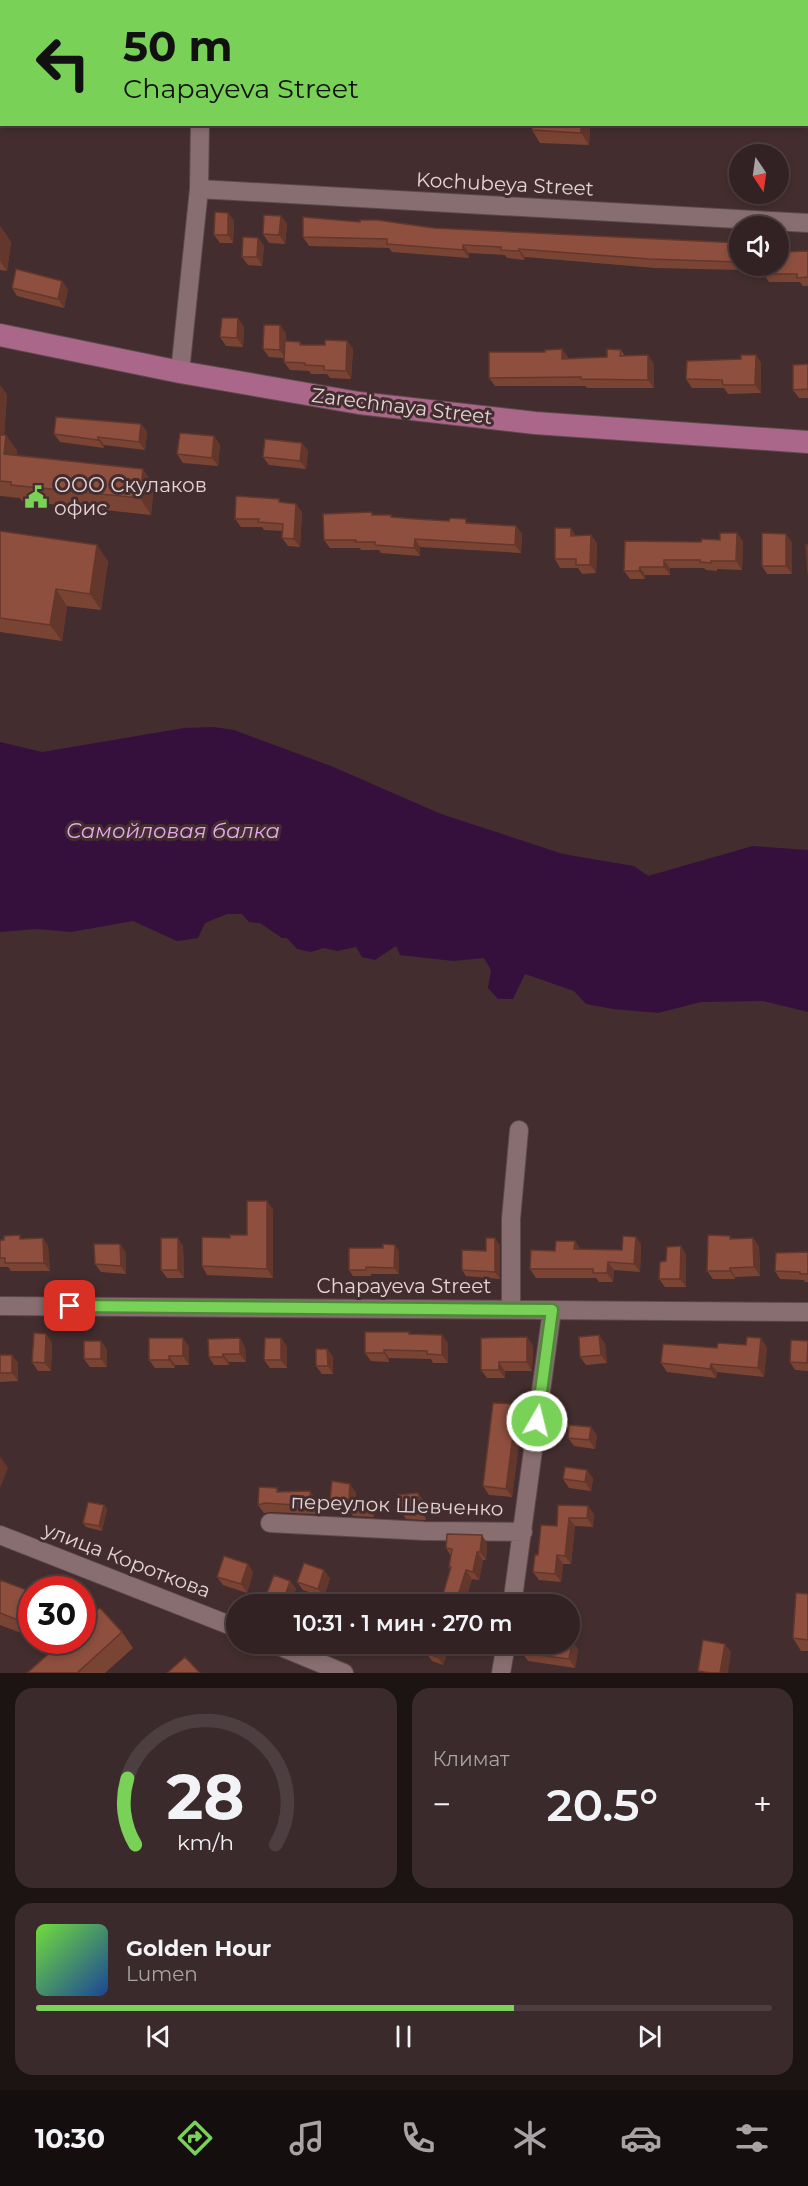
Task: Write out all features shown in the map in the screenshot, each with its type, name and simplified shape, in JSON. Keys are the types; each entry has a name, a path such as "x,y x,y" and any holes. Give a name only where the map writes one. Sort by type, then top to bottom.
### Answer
{"main road":[{"name":"Zarechnaya Street","path":"0,335 180,372 360,403 547,424 808,442"}],"street":[{"path":"180,372 199,189 200,126"},
{"name":"Kochubeya Street","path":"199,189 808,223"},
{"path":"512,1309 512,1219 519,1131"},
{"name":"Chapayeva Street","path":"0,1306 808,1312"},
{"path":"514,1594 552,1310"},
{"name":"переулок Шевченко","path":"270,1522 424,1531 523,1532"},
{"name":"улица Короткова","path":"0,1535 226,1624"},
{"path":"298,1654 344,1673"},
{"path":"501,1673 504,1654"}],"water":[{"name":"Самойловая балка","path":"214,727 234,730 331,766 441,814 563,854 634,866 648,876 753,846 808,850 808,1012 763,1001 701,1002 658,1013 613,1009 586,1004 574,991 525,974 513,999 498,999 488,988 491,970 484,958 453,961 400,955 396,946 375,960 362,957 356,947 337,951 324,948 311,952 297,949 287,938 282,938 260,923 249,922 242,914 227,914 205,923 198,938 177,941 133,921 71,932 37,929 0,932 0,742 42,752 184,728"}],"building":[{"path":"532,126 581,126 581,133 532,130"},
{"path":"215,212 228,213 228,235 214,235"},
{"path":"264,215 281,216 279,235 263,234"},
{"path":"303,217 360,222 360,220 377,220 434,228 729,242 729,262 649,259 519,249 519,251 501,250 501,247 463,245 463,250 387,244 387,239 303,237"},
{"path":"243,237 258,238 257,257 242,257"},
{"path":"808,251 808,277 797,278 797,274 789,274 789,252"},
{"path":"16,269 62,281 58,299 12,288"},
{"path":"222,318 238,318 237,338 220,337"},
{"path":"264,325 280,325 280,350 263,349"},
{"path":"325,340 347,341 346,371 324,370 324,366 284,362 285,341 300,342 300,345 325,345"},
{"path":"562,349 562,359 607,357 607,349 621,350 620,356 648,355 648,380 581,379 581,377 489,378 489,352 545,352 545,350"},
{"path":"741,355 756,355 755,385 723,385 722,380 686,379 687,361 741,359"},
{"path":"808,364 808,389 793,390 793,365"},
{"path":"56,417 141,424 139,442 98,437 98,440 54,434"},
{"path":"180,433 214,436 212,458 177,454"},
{"path":"0,435 6,435 4,454 143,469 140,498 11,485 11,482 0,481"},
{"path":"265,439 302,443 300,461 263,457"},
{"path":"236,496 279,499 279,502 296,504 294,539 282,538 283,524 258,522 259,519 235,519"},
{"path":"372,512 372,515 391,515 391,517 449,521 450,518 466,519 466,523 516,526 515,545 415,539 414,548 375,545 375,542 355,542 356,540 324,540 323,514"},
{"path":"555,528 571,528 571,536 591,535 590,565 576,565 576,559 555,559"},
{"path":"0,531 97,545 90,594 56,589 50,625 0,618"},
{"path":"720,533 737,533 736,561 711,561 711,563 700,562 700,560 664,560 664,567 640,567 639,571 624,571 625,541 701,542 702,539 720,540"},
{"path":"762,533 786,534 786,566 762,566"},
{"path":"806,545 808,545 808,573"},
{"path":"247,1201 267,1201 267,1269 202,1266 202,1237 230,1238 230,1235 247,1235"},
{"path":"20,1235 20,1239 43,1238 44,1263 5,1263 5,1258 0,1258 0,1240 4,1240 4,1236"},
{"path":"708,1235 730,1236 730,1239 753,1238 754,1267 730,1268 730,1271 707,1271"},
{"path":"623,1236 636,1237 634,1264 608,1262 607,1273 593,1273 593,1269 530,1269 531,1250 555,1251 556,1241 575,1241 574,1249 622,1250"},
{"path":"161,1238 178,1238 178,1270 161,1270"},
{"path":"486,1238 495,1238 495,1272 462,1270 462,1250 486,1251"},
{"path":"94,1244 120,1244 121,1266 95,1264"},
{"path":"383,1244 395,1245 394,1268 366,1267 366,1270 349,1270 349,1248 383,1248"},
{"path":"681,1246 680,1279 659,1279 660,1262 666,1261 667,1247"},
{"path":"808,1252 808,1274 775,1271 776,1253"},
{"path":"365,1332 442,1335 442,1355 427,1354 427,1351 384,1350 384,1353 365,1353"},
{"path":"34,1333 46,1334 45,1363 32,1362"},
{"path":"599,1335 601,1355 580,1357 579,1337"},
{"path":"527,1337 527,1362 499,1362 499,1370 481,1370 481,1338"},
{"path":"747,1337 761,1338 758,1368 711,1364 710,1369 661,1363 663,1344 717,1348 718,1343 746,1345"},
{"path":"149,1338 183,1338 183,1356 169,1356 169,1360 149,1360"},
{"path":"240,1338 240,1354 209,1357 208,1339"},
{"path":"265,1338 281,1338 281,1360 264,1360"},
{"path":"791,1340 808,1341 807,1363 790,1362"},
{"path":"84,1341 101,1341 101,1359 84,1359"},
{"path":"316,1349 327,1349 328,1366 316,1366"},
{"path":"0,1355 12,1355 12,1373 0,1373"},
{"path":"493,1403 517,1404 506,1489 483,1486"},
{"path":"569,1425 591,1427 589,1440 568,1438"},
{"path":"565,1467 587,1470 585,1482 563,1479"},
{"path":"332,1481 350,1484 349,1499 330,1500"},
{"path":"259,1487 277,1488 277,1492 310,1491 311,1506 265,1503 258,1505"},
{"path":"418,1493 420,1511 400,1510 398,1495"},
{"path":"349,1499 369,1500 368,1509 348,1508"},
{"path":"88,1502 104,1505 99,1526 83,1523"},
{"path":"558,1505 588,1506 587,1518 569,1518 565,1556 557,1555 555,1574 533,1572 535,1555 538,1555 541,1525 557,1526"},
{"path":"447,1534 482,1535 480,1552 477,1552 473,1572 466,1570 458,1594 443,1594 451,1567 449,1567 452,1549 446,1548"},
{"path":"224,1556 248,1564 241,1584 217,1577"},
{"path":"304,1563 324,1570 318,1589 297,1582"},
{"path":"274,1575 290,1581 286,1594 267,1593"},
{"path":"0,1580 18,1587 18,1620 0,1613"},
{"path":"796,1593 808,1594 808,1640 793,1638"},
{"path":"100,1608 122,1632 77,1673 27,1673 48,1654 96,1654 96,1610"},
{"path":"703,1640 725,1644 720,1673 698,1671"},
{"path":"530,1654 570,1654 569,1659"},
{"path":"185,1657 200,1673 167,1673"}],"place":[{"name":"ООО Скулаков офис","path":"36,497"}],"route":[{"path":"70,1306 552,1310 537,1421"}]}
